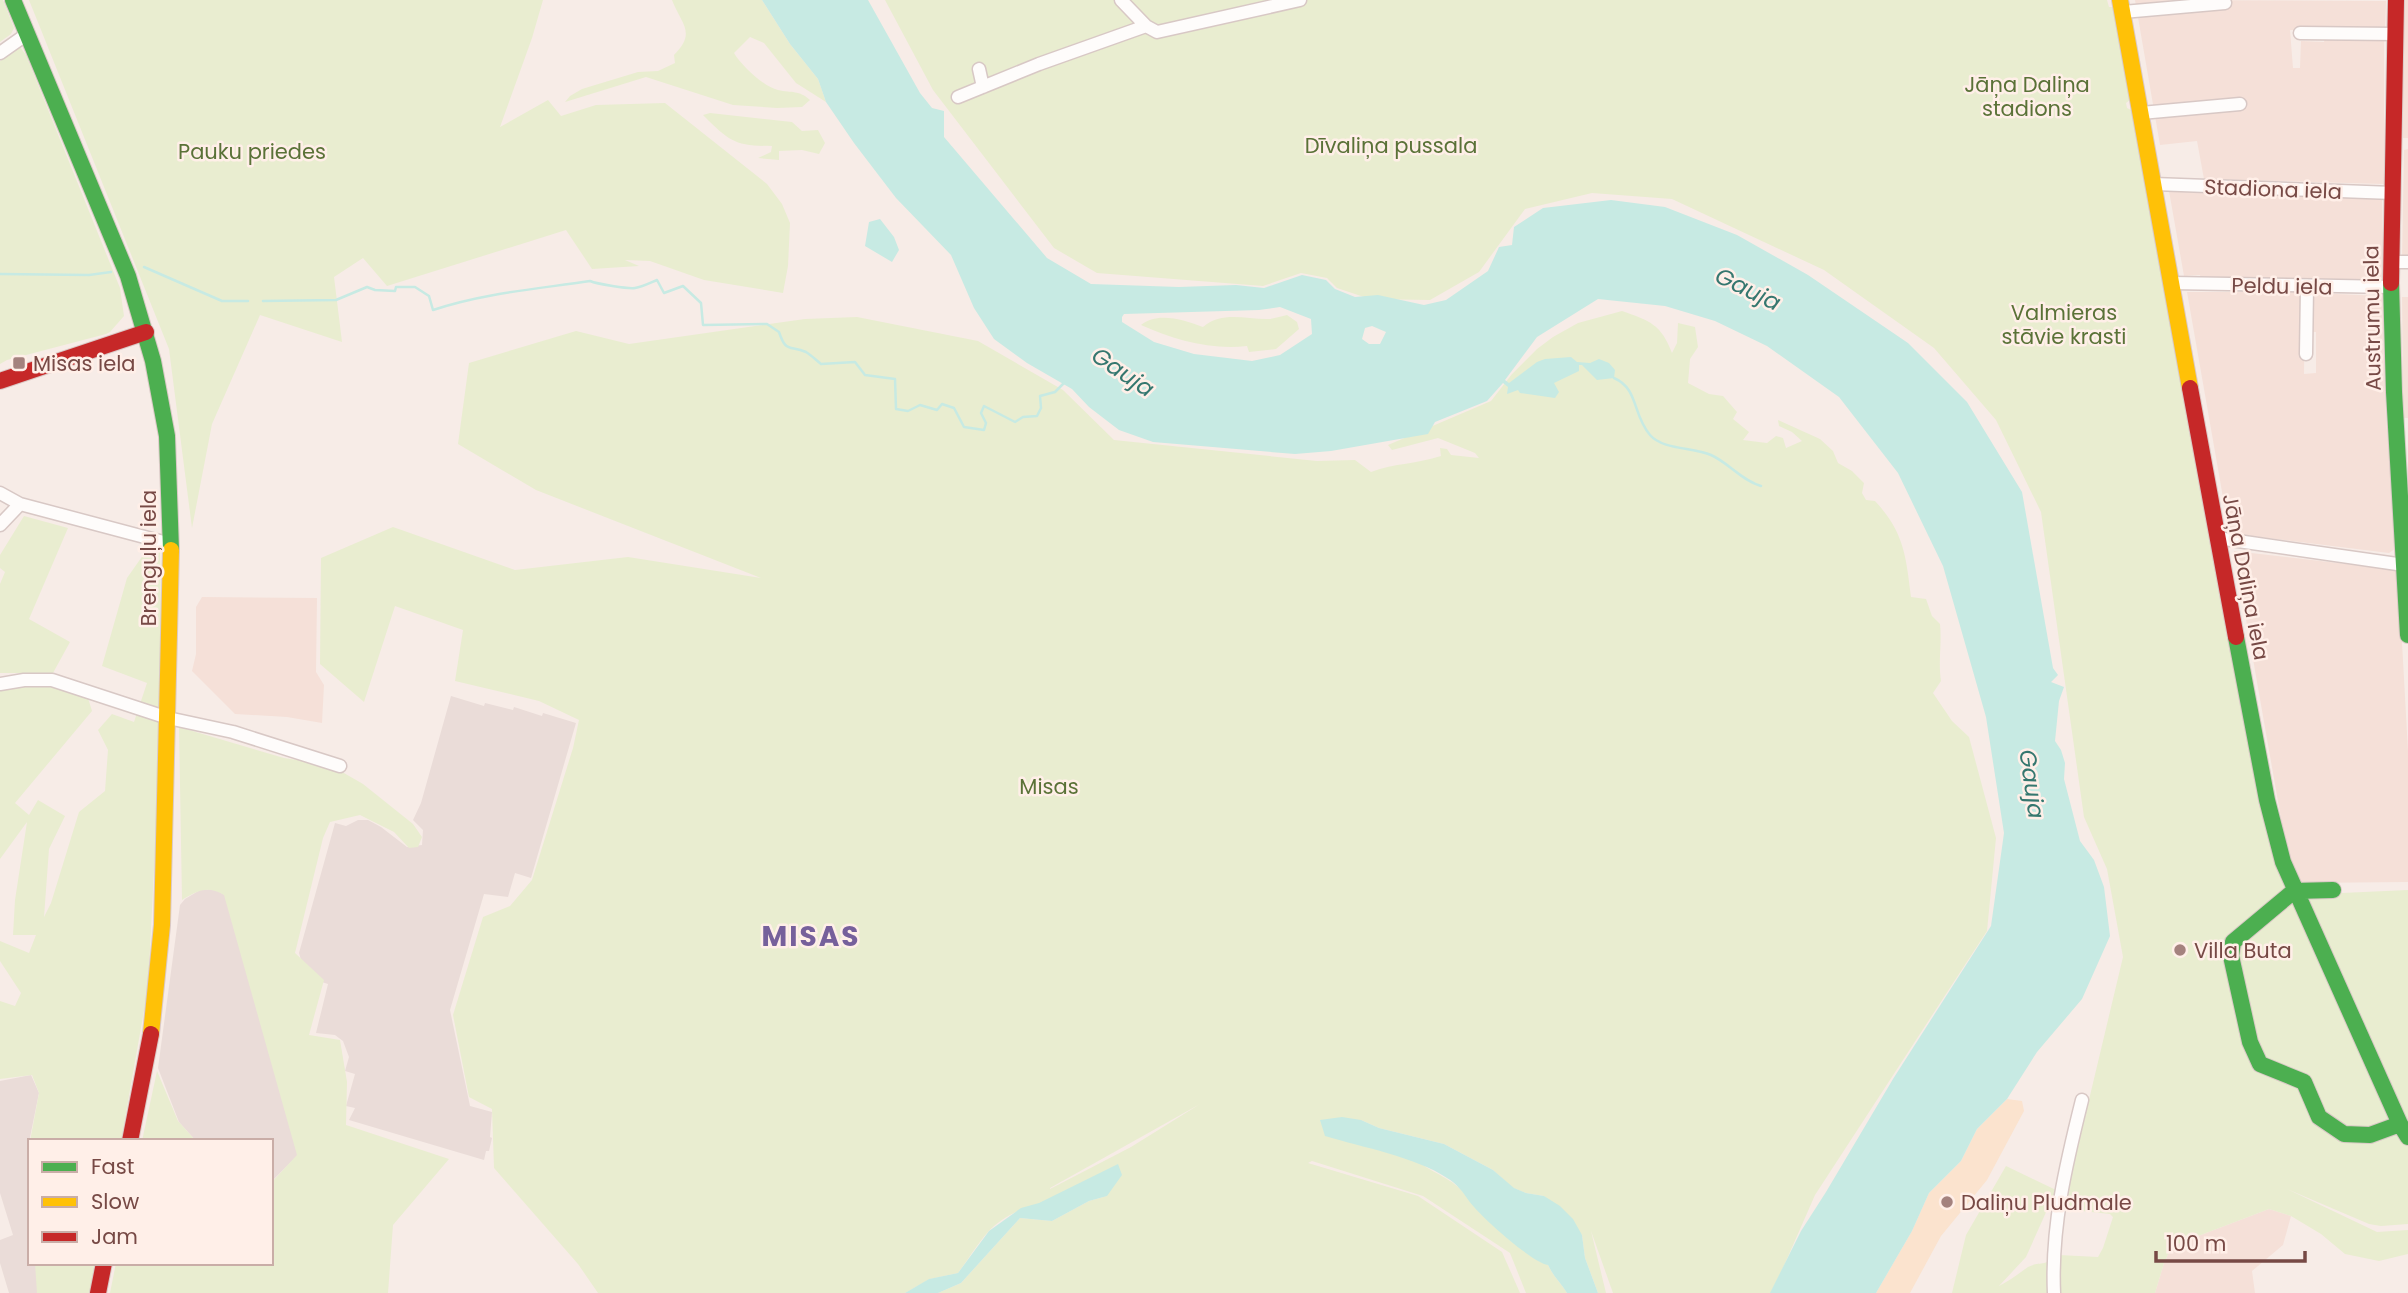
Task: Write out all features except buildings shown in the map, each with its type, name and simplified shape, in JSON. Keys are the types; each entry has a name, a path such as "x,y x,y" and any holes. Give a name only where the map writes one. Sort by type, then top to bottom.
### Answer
{"street":[{"name":"Brenguļu iela","path":"13,0 128,276 155,368 167,436 171,544 162,925 152,1027 130,1139"},
{"path":"1121,0 1146,26 1157,32 1300,0"},
{"name":"Austrumu iela","path":"2396,0 2393,192 2400,262 2391,287 2393,392 2406,565 2408,635"},
{"path":"2122,6 2225,3"},
{"name":"Jāņa Daliņa iela","path":"2122,6 2217,538 2267,800 2283,862 2294,891 2404,1130"},
{"path":"958,96 1146,26"},
{"path":"2300,33 2395,34"},
{"path":"0,53 27,34"},
{"path":"979,69 983,87"},
{"path":"2141,113 2240,104"},
{"name":"Stadiona iela","path":"2154,184 2393,192"},
{"name":"Peldu iela","path":"2172,283 2391,287"},
{"path":"2306,354 2307,287"},
{"path":"0,381 145,332"},
{"path":"0,493 20,504 171,544"},
{"path":"0,525 20,504"},
{"path":"2217,538 2406,565"},
{"path":"0,684 24,680 52,680 168,718 233,732 340,766"},
{"path":"2333,890 2294,891 2233,942 2231,956 2250,1042 2260,1064 2304,1082 2319,1117 2344,1133 2370,1135 2404,1130"},
{"path":"2054,1293 2053,1253 2064,1173 2082,1100"},
{"path":"98,1293 104,1265"}],"shaded area":[{"path":"2135,0 2386,1 2385,31 2290,30 2293,68 2300,68 2301,41 2324,42 2325,37 2384,38 2384,184 2204,179 2197,141 2160,145"},
{"path":"2403,0 2408,0 2408,138 2403,138"},
{"path":"2408,149 2408,259 2402,259 2404,150"},
{"path":"2169,191 2382,199 2384,282 2201,279 2200,275 2184,276"},
{"path":"2187,292 2305,292 2304,374 2316,373 2316,332 2312,332 2313,293 2382,296 2386,418 2396,548 2389,553 2237,534 2228,526"},
{"path":"2402,297 2408,297 2408,418 2400,418 2399,399 2403,398"},
{"path":"2234,551 2398,570 2408,751 2408,882 2301,883 2286,847"},
{"path":"202,597 317,598 316,672 324,685 322,723 287,717 235,714 192,671 196,654 196,607"},
{"path":"451,696 484,706 485,703 513,710 514,707 542,716 543,713 576,723 531,878 515,873 508,897 484,894 450,1010 470,1106 492,1112 492,1138 484,1160 349,1120 355,1108 346,1106 355,1074 345,1071 349,1057 343,1041 335,1035 316,1033 328,984 306,977 299,953 335,823 346,826 358,820 368,820 407,847 422,845 423,830 413,820 421,803"},
{"path":"214,889 225,895 298,1155 273,1180 273,1139 194,1139 179,1122 158,1068 180,905 200,890"},
{"path":"31,1075 39,1093 27,1152 28,1265 39,1265 42,1293 9,1293 0,1263 0,1240 13,1235 0,1193 0,1081"},
{"path":"2269,1209 2291,1216 2283,1245 2252,1271 2255,1293 2155,1293 2172,1246"}],"green space":[{"path":"0,0 3,0 14,28 11,34 0,42"},
{"name":"Pauku priedes","path":"29,0 543,0 500,127 548,100 561,116 596,105 665,103 767,184 782,204 790,223 788,266 783,293 704,280 650,261 625,260 639,266 592,269 566,230 387,286 363,258 334,277 342,342 260,315 212,424 192,528 169,349"},
{"path":"672,0 762,0 790,44 818,79 826,102 796,83 764,43 750,37 734,53 737,58 766,85 799,93 810,100 802,107 733,105 646,77 565,102 582,89 638,72 658,71 675,63 674,55 685,40 686,34"},
{"path":"885,0 2107,0 2109,7 2114,7 2134,97 2126,103 2127,108 2133,111 2248,703 2297,895 2408,890 2408,1224 2369,1224 2287,1189 2377,1232 2408,1230 2408,1254 2379,1261 2345,1254 2321,1234 2291,1216 2269,1209 2172,1246 2155,1293 1952,1293 1966,1235 2006,1166 2056,1190 2026,1257 1999,1286 2028,1267 2050,1261 2059,1255 2098,1257 2103,1248 2113,1217 2110,1214 2063,1209 2123,957 2107,869 2084,817 2041,512 1996,420 1934,348 1824,270 1672,199 1592,193 1525,209 1479,272 1430,300 1370,299 1337,288 1327,278 1301,273 1263,286 1097,273 1054,248 933,90"},
{"path":"20,47 26,55 120,288 124,316 106,334 0,364 0,61"},
{"path":"710,113 792,122 802,131 818,130 825,143 819,154 802,150 779,151 779,160 758,158 771,152 772,146 734,141 703,115"},
{"name":"Misas","path":"1622,311 1659,330 1672,353 1677,343 1678,323 1695,327 1698,347 1690,359 1688,383 1709,394 1723,396 1737,412 1733,419 1749,432 1743,440 1767,443 1776,436 1783,438 1786,448 1802,441 1779,426 1778,420 1820,439 1833,451 1838,463 1852,471 1864,483 1862,493 1866,500 1875,501 1898,534 1905,557 1911,597 1926,599 1932,616 1940,624 1941,681 1933,693 1952,721 1969,737 1996,838 1987,931 1815,1195 1772,1293 1613,1293 1591,1231 1606,1293 1598,1293 1585,1258 1582,1235 1544,1196 1513,1188 1493,1170 1444,1144 1379,1128 1361,1120 1415,1160 1461,1189 1470,1201 1548,1265 1567,1293 1526,1293 1510,1253 1423,1196 1312,1161 1308,1163 1418,1196 1502,1252 1520,1293 938,1293 961,1283 1020,1218 1052,1221 1089,1201 1107,1196 1059,1200 1014,1213 988,1232 958,1273 930,1279 905,1293 598,1293 578,1264 494,1168 492,1109 469,1097 453,1015 483,917 510,906 532,880 573,748 579,720 539,701 455,681 463,630 395,606 364,702 320,664 321,558 393,527 515,570 628,557 761,578 536,490 458,444 469,363 576,331 629,344 805,319 857,317 978,341 1063,390 1114,440 1317,461 1355,460 1371,472 1441,456 1440,448 1447,449 1451,455 1479,458 1475,453 1438,438 1392,450 1388,445 1491,401 1512,374 1537,349 1578,323","holes":["1200,1104 1131,1147 1050,1189"]},
{"path":"1287,315 1297,322 1299,329 1276,349 1249,352 1247,346 1219,347 1192,343 1141,325 1155,318 1163,318 1203,327 1227,317 1270,319"},
{"path":"24,516 68,528 29,619 70,642 53,673 0,673 0,584 5,572 0,568 0,555"},
{"path":"160,550 162,713 148,988 121,1139 30,1139 39,1093 32,1075 0,1079 0,1001 15,1006 21,993 0,961 0,941 29,953 36,935 13,935 15,900 27,822 0,859 0,686 28,683 28,686 48,682 88,698 92,711 15,803 29,815 38,800 65,816 49,849 44,917 51,903 79,812 105,791 108,750 98,730 112,714 134,722 147,683 102,666 127,578 146,551"},
{"path":"179,727 284,758 330,765 363,784 413,824 422,837 418,847 409,848 394,832 360,815 330,822 323,838 295,953 324,980 309,1035 340,1040 347,1082 346,1125 449,1159 393,1225 388,1293 110,1293 116,1265 273,1265 273,1181 297,1155 224,895 212,890 202,890 182,900"},
{"path":"157,1071 178,1121 194,1139 142,1139"},
{"path":"35,1265 100,1265 95,1293 37,1293"}],"sand":[{"name":"Daliņu Pludmale","path":"2007,1099 2022,1101 2024,1111 1987,1180 1941,1236 1910,1293 1876,1293 1912,1231 1929,1193 1961,1161 1977,1129"}],"water":[{"name":"Gauja","path":"762,0 868,0 920,93 932,108 944,111 944,137 1047,258 1091,284 1179,287 1236,285 1264,288 1302,275 1326,280 1335,289 1355,297 1378,295 1424,305 1446,300 1488,271 1499,247 1512,245 1514,227 1543,208 1611,200 1665,207 1737,235 1808,275 1908,343 1967,402 2022,492 2053,668 2058,675 2051,682 2064,687 2059,701 2055,741 2065,763 2064,779 2080,841 2094,860 2104,887 2110,936 2082,999 2037,1052 2007,1099 1977,1129 1961,1161 1929,1193 1912,1231 1876,1293 1770,1293 1801,1231 1893,1079 1991,926 2004,833 1986,717 1943,566 1898,473 1839,397 1767,346 1715,321 1665,306 1598,299 1537,337 1505,380 1509,383 1545,359 1571,357 1577,362 1590,363 1599,359 1609,363 1615,370 1614,378 1597,380 1579,365 1579,371 1554,383 1559,392 1555,398 1520,393 1518,390 1507,394 1508,387 1503,383 1487,401 1435,422 1428,434 1331,451 1295,454 1153,442 1119,430 1089,407 1072,389 1027,363 994,339 974,308 951,255 896,198 854,143 826,102 818,79 790,44","holes":["1280,307 1311,319 1312,334 1280,355 1252,361 1194,354 1154,342 1122,322 1124,314","1372,326 1386,332 1380,344 1369,344 1362,339 1365,328"]},
{"path":"880,219 894,237 899,250 892,262 865,246 869,222"},
{"path":"1342,1117 1444,1144 1493,1170 1514,1188 1544,1196 1560,1206 1573,1219 1582,1235 1585,1258 1598,1293 1567,1293 1548,1265 1530,1256 1507,1238 1475,1208 1451,1180 1404,1158 1325,1136 1320,1120"},
{"path":"1118,1164 1122,1175 1107,1196 1089,1201 1052,1221 1020,1218 961,1283 938,1293 905,1293 929,1279 958,1273 989,1231 1021,1208 1039,1203"}],"waterway":[{"path":"144,267 222,301 248,301"},
{"path":"0,274 89,275 111,272"},
{"path":"263,301 336,300 367,287 395,291 396,287 415,287 429,296 433,310 491,295 590,281 631,288 657,280 664,293 683,286 701,303 703,325 767,324 779,332 786,346 806,352 821,364 855,362 865,375 895,379 896,409 908,411 920,405 937,410 942,404 954,408 964,427 984,430 986,423 981,413 984,406 1015,422 1023,417 1037,416 1041,408 1040,396 1055,392 1064,383"},
{"path":"1614,378 1628,389 1644,427 1656,440 1670,446 1711,455 1747,480 1761,486"}],"traffic: fast":[{"path":"13,0 128,276 153,361 167,436 171,550"},
{"path":"2391,283 2394,392 2408,635"},
{"path":"2236,637 2267,800 2283,862 2408,1137"},
{"path":"2333,890 2294,891 2233,942 2231,956 2250,1042 2260,1064 2304,1082 2319,1117 2344,1134 2370,1135 2400,1124"}],"traffic: slow":[{"path":"2120,0 2190,388"},
{"path":"151,1034 162,925 171,550"}],"traffic: jam":[{"path":"2391,283 2396,0"},
{"path":"0,381 146,332"},
{"path":"2190,388 2236,637"},
{"path":"130,1139 151,1034"},
{"path":"98,1293 104,1265"}],"place":[{"name":"Misas iela","path":"19,363"},
{"name":"Villa Buta","path":"2180,950"},
{"name":"Daliņu Pludmale","path":"1947,1202"}],"district":[{"name":"MISAS","path":"811,936"}],"park label":[{"name":"Jāņa Daliņa stadions","path":"2027,96"},
{"name":"Dīvaliņa pussala","path":"1391,145"},
{"name":"Valmieras stāvie krasti","path":"2064,324"}]}
